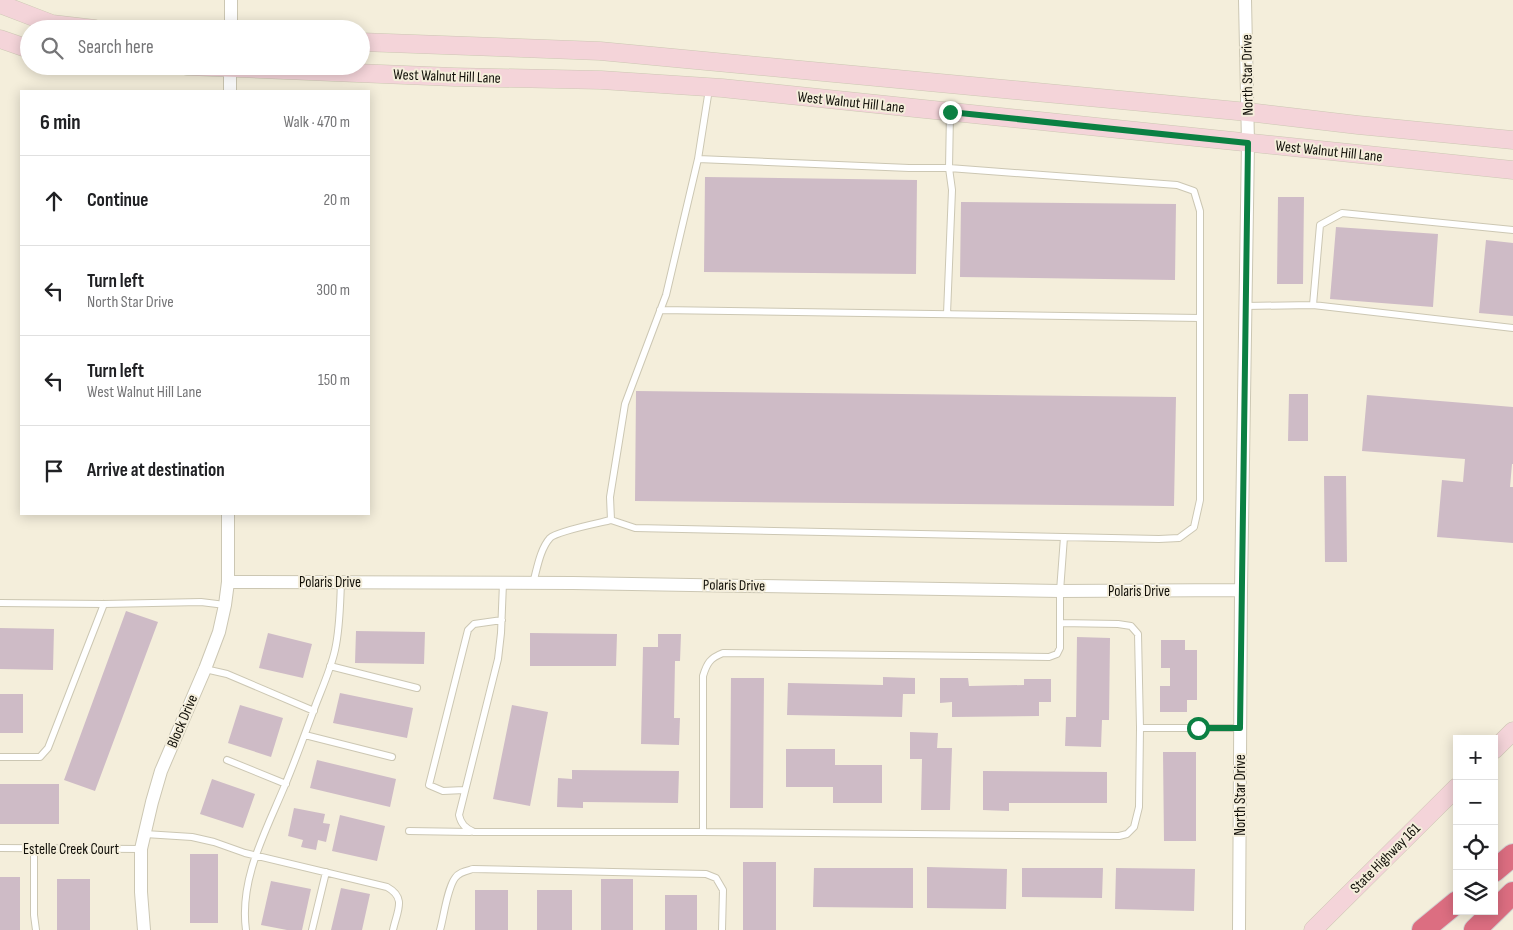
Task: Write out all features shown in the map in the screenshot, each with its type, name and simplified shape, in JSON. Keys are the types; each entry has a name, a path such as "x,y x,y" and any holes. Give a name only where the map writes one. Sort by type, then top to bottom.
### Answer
{"highway":[{"path":"1495,870 1513,855"},
{"path":"1475,930 1513,893"},
{"path":"1423,930 1453,905"}],"main road":[{"path":"0,4 42,20"},
{"path":"0,40 20,46"},
{"name":"West Walnut Hill Lane","path":"370,42 600,51 1248,112 1513,140"},
{"path":"709,88 712,61"},
{"name":"West Walnut Hill Lane","path":"370,73 601,80 709,88 1513,170"},
{"path":"950,112 953,84"},
{"path":"1498,746 1513,731"},
{"name":"State Highway 161","path":"1313,930 1453,791"}],"street":[{"path":"230,20 231,0"},
{"name":"North Star Drive","path":"1239,930 1241,590 1248,143 1245,0"},
{"path":"230,75 230,90"},
{"name":"Block Drive","path":"144,930 141,892 142,850 145,834 161,771 219,632 228,582 228,515"},
{"name":"Polaris Drive","path":"228,582 533,583 1060,591 1241,590"}],"lane":[{"path":"611,520 610,497 625,404 666,295 698,159 709,88"},
{"path":"947,314 952,190 949,168 950,112"},
{"path":"533,583 542,552 550,537 611,520 635,528 1064,537 1179,538 1194,527 1200,500 1200,211 1194,191 1177,185 949,168 698,159"},
{"path":"1312,305 1320,224 1342,213 1513,230"},
{"path":"1246,306 1312,305 1513,328"},
{"path":"660,310 1200,318"},
{"path":"703,832 703,676 709,660 723,653 1049,657 1057,654 1060,648 1060,591 1064,537"},
{"path":"246,930 246,900 249,878 256,855 305,735 335,650 340,612 341,582"},
{"path":"474,832 466,829 461,823 459,815 498,659 503,583"},
{"path":"0,603 104,604 201,602 225,605"},
{"path":"0,757 40,757 48,748 104,604"},
{"path":"464,790 443,791 429,785 468,630 474,624 502,620"},
{"path":"409,831 1119,836 1127,834 1134,827 1139,807 1138,634 1131,626 1118,624 1060,623"},
{"path":"330,666 417,688"},
{"path":"205,669 227,674 314,711"},
{"path":"1140,728 1240,728"},
{"path":"305,735 392,757"},
{"path":"227,760 286,784"},
{"path":"145,834 192,837 214,842 245,853 387,887 394,891 400,900 393,930"},
{"name":"Estelle Creek Court","path":"0,848 142,850"},
{"path":"34,849 34,915 36,930"},
{"path":"440,930 451,885 455,877 473,869 706,874 716,878 723,890 722,930"},
{"path":"312,930 326,872"}],"building":[{"path":"705,177 917,180 916,274 704,272"},
{"path":"1278,197 1304,197 1303,284 1277,284"},
{"path":"961,202 1176,204 1175,280 960,277"},
{"path":"1336,227 1438,234 1433,307 1330,299"},
{"path":"1486,240 1513,243 1513,316 1479,313"},
{"path":"636,391 1176,397 1174,506 635,501"},
{"path":"1289,394 1308,394 1308,441 1288,441"},
{"path":"1367,395 1513,407 1513,464 1510,487 1513,487 1513,543 1437,537 1442,480 1463,482 1465,459 1362,451"},
{"path":"1324,476 1346,476 1347,562 1325,562"},
{"path":"126,611 158,622 95,791 64,780"},
{"path":"0,628 54,629 53,670 0,669"},
{"path":"356,631 425,632 424,664 355,663"},
{"path":"268,633 312,644 303,678 259,668"},
{"path":"530,633 617,634 616,666 530,666"},
{"path":"658,634 681,634 680,661 675,661 674,718 680,718 679,745 641,744 643,647 658,647"},
{"path":"1077,637 1110,638 1109,720 1102,720 1101,747 1065,746 1066,717 1076,717"},
{"path":"1161,640 1185,640 1185,650 1197,650 1197,700 1187,700 1187,712 1160,712 1160,686 1170,686 1170,668 1161,668"},
{"path":"883,677 915,678 915,694 903,694 902,717 787,715 788,683 883,685"},
{"path":"731,678 764,678 763,808 730,808"},
{"path":"940,678 968,678 969,686 1024,685 1024,679 1051,679 1051,702 1039,702 1039,716 952,717 952,702 940,703"},
{"path":"340,693 413,708 407,738 333,723"},
{"path":"0,694 23,694 23,733 0,733"},
{"path":"240,705 283,718 271,757 228,743"},
{"path":"512,705 548,712 530,806 493,799"},
{"path":"910,732 938,733 937,748 952,748 950,810 921,810 922,759 910,759"},
{"path":"786,749 835,749 835,765 882,765 882,803 833,803 833,787 786,787"},
{"path":"1163,752 1196,752 1196,841 1164,841"},
{"path":"317,760 396,779 390,807 310,788"},
{"path":"572,770 679,771 678,803 583,802 583,808 557,807 558,778 572,779"},
{"path":"983,771 1107,772 1107,803 1009,803 1009,811 983,810"},
{"path":"212,779 255,794 243,828 200,814"},
{"path":"0,784 59,784 59,824 0,824"},
{"path":"294,808 325,814 323,823 330,824 326,842 318,840 316,850 301,847 303,840 288,836"},
{"path":"340,815 385,826 377,861 332,851"},
{"path":"190,854 218,854 218,923 190,923"},
{"path":"743,862 776,862 776,930 743,930"},
{"path":"927,867 1007,869 1006,909 927,908"},
{"path":"814,868 913,868 913,908 813,907"},
{"path":"1022,868 1103,868 1102,898 1022,897"},
{"path":"1116,868 1195,869 1194,911 1115,909"},
{"path":"0,877 20,877 20,930 0,930"},
{"path":"57,879 90,879 90,930 57,930"},
{"path":"601,879 633,879 633,930 601,930"},
{"path":"271,881 311,889 302,930 287,930 261,925"},
{"path":"341,888 370,894 362,930 331,930"},
{"path":"475,890 508,890 508,930 475,930"},
{"path":"537,890 572,890 572,930 537,930"},
{"path":"665,895 697,895 697,930 665,930"}],"route":[{"path":"950,112 1248,143 1240,728 1198,728"}]}
